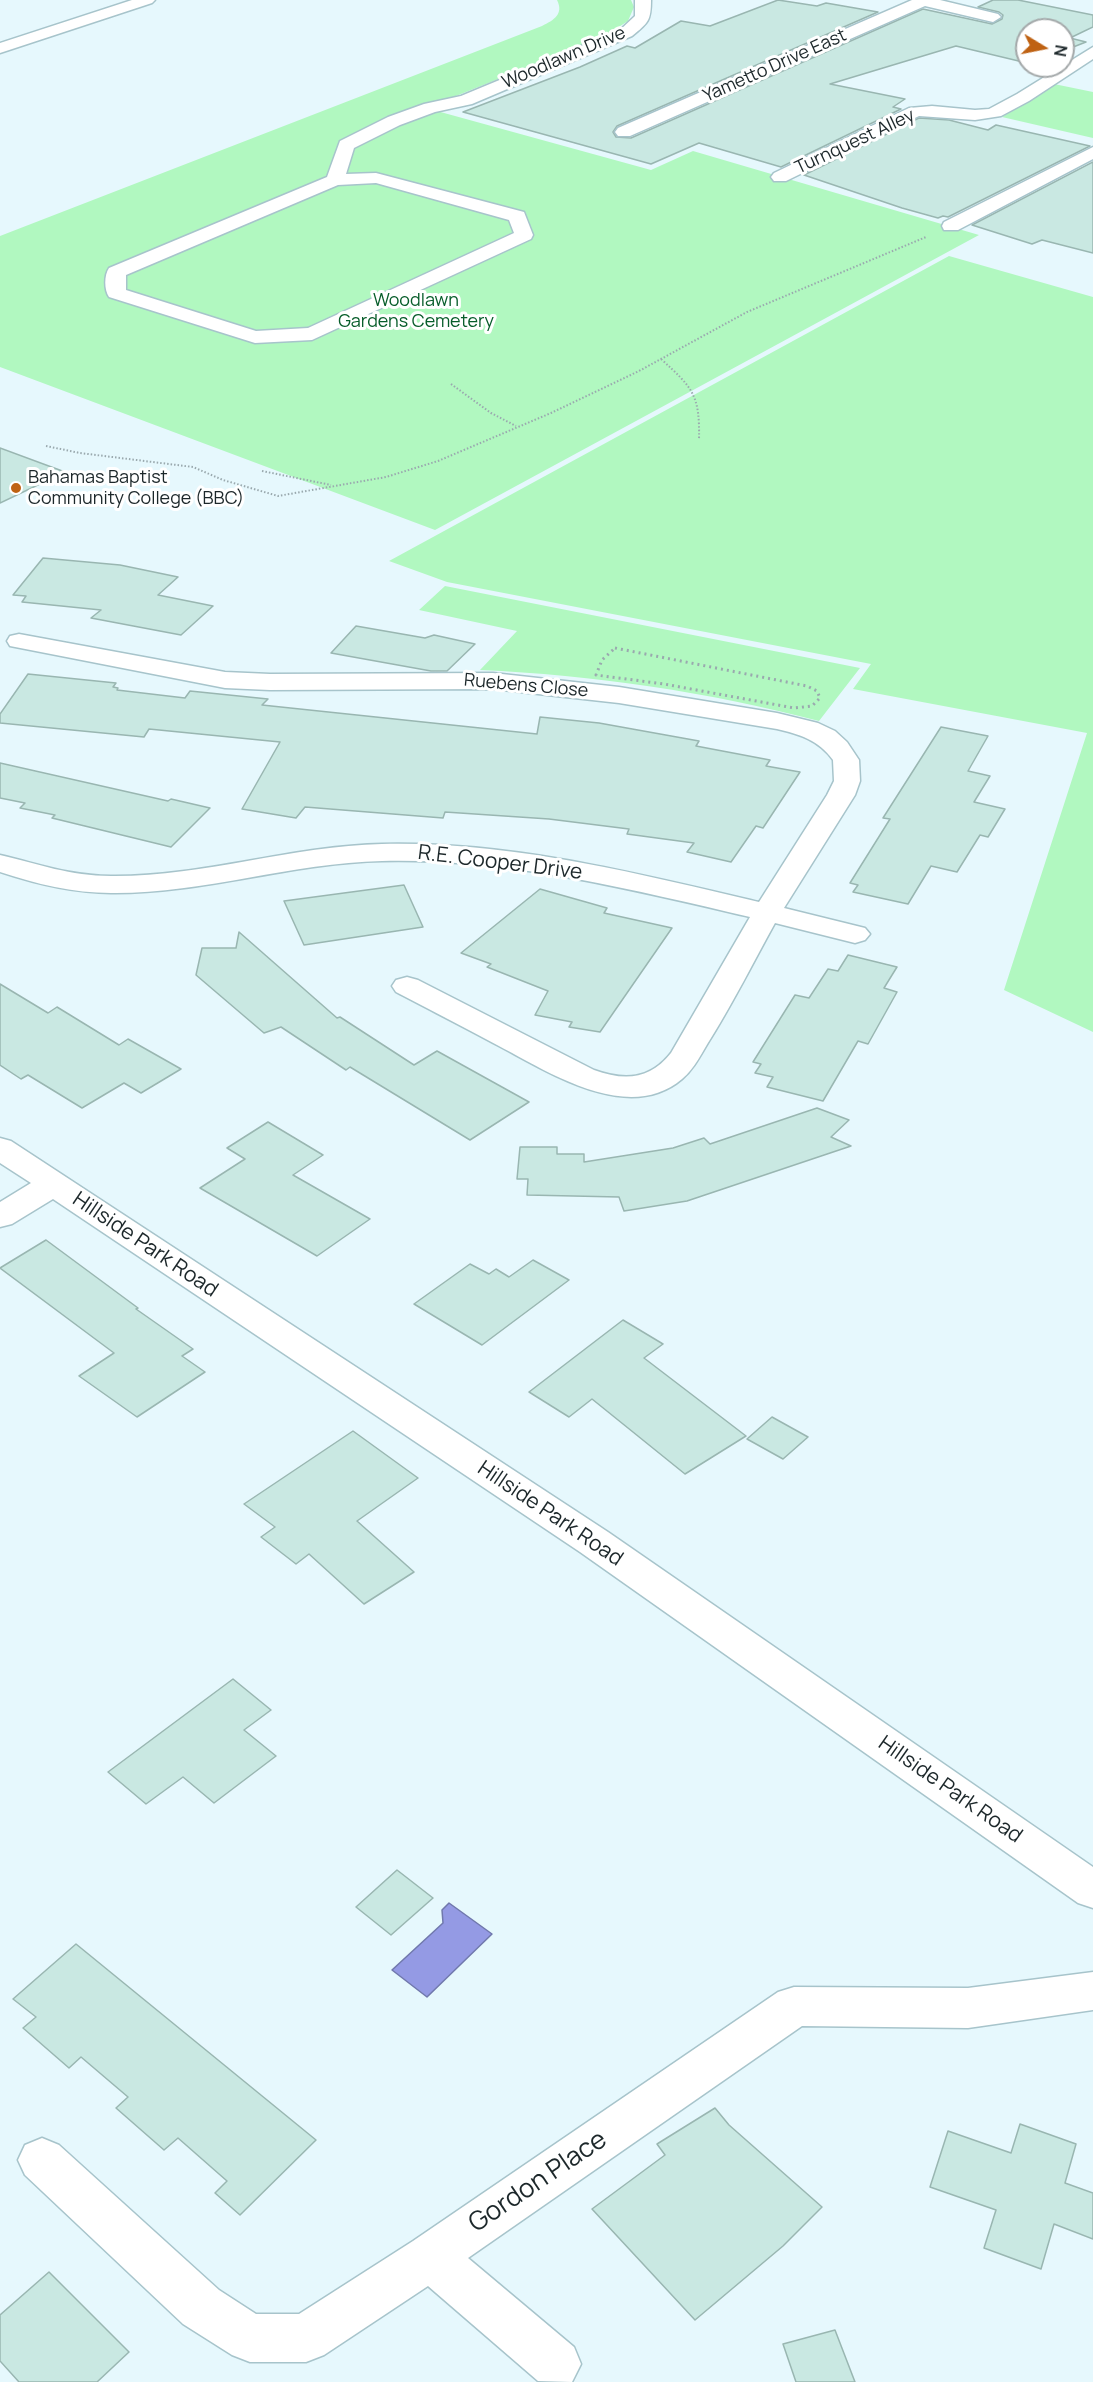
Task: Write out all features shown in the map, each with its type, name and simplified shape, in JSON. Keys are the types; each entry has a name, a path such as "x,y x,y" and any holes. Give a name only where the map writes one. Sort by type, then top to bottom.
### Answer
{"street":[{"path":"0,48 147,0"},
{"name":"Woodlawn Drive","path":"438,110 626,33 644,16 643,0"},
{"path":"923,0 993,17"},
{"name":"Yametto Drive East","path":"624,132 923,0"},
{"name":"Turnquest Alley","path":"780,177 915,112 927,110 978,115 1000,111 1093,52"},
{"path":"372,164 370,146 438,110"},
{"path":"336,180 346,145 360,136 438,110"},
{"path":"951,226 1093,152"},
{"path":"372,164 517,216 524,235 312,334 255,337 116,293 116,272 372,164"},
{"name":"Ruebens Close","path":"19,641 225,680 270,682 468,680 520,683 729,712 809,729 826,737 838,748 846,760 847,781 841,795 768,912 708,1020 667,1075 647,1084 614,1087 583,1077 407,986"},
{"name":"R.E. Cooper Drive","path":"0,863 58,881 114,886 197,878 334,855 406,852 450,854 513,861 597,875 768,912 855,934"},
{"name":"Hillside Park Road","path":"0,1148 594,1542 1093,1890"},
{"path":"0,1216 54,1184"},
{"name":"Gordon Place","path":"42,2160 201,2307 250,2338 306,2338 794,2007 968,2008 1093,1992"},
{"path":"430,2256 556,2364"}],"path":[{"path":"46,446 80,453 193,467 223,480 278,496 386,477 438,461 551,413 661,359 747,312 951,226"},
{"path":"661,359 697,396 700,412 699,440"},
{"path":"451,384 491,412 516,426"},
{"path":"262,471 335,486"}],"green space":[{"name":"Woodlawn Gardens Cemetery","path":"557,0 631,0 634,7 628,21 603,37 426,108 651,170 693,151 979,235 435,530 0,367 0,236 542,26 557,16 559,5"},
{"path":"1054,84 1093,92 1093,138 1002,117"},
{"path":"949,256 1093,297 1093,1032 1004,990 1087,733 853,689 871,664 447,582 389,561"},
{"path":"445,586 860,668 819,721 651,686 565,676 480,670 517,631 419,610"}],"water":[{"path":"449,1903 492,1934 427,1997 392,1970 443,1923 442,1910"}],"building":[{"path":"778,0 817,6 826,3 878,12 617,126 613,132 616,137 631,138 923,9 992,24 1002,19 1003,15 978,7 993,0 1018,0 1093,15 1093,27 1075,36 1075,18 1015,18 1015,60 956,46 830,84 905,99 893,107 901,109 781,167 699,143 651,164 463,112 580,67 627,46 635,48 681,21 710,26"},
{"path":"1075,39 1086,42 1075,46"},
{"path":"919,118 949,120 988,130 996,125 1090,146 948,217 938,218 902,208 804,175"},
{"path":"1093,162 1093,253 1042,240 1032,244 972,225"},
{"name":"Bahamas Baptist Community College (BBC)","path":"0,448 65,472 0,503"},
{"path":"43,558 120,565 178,577 158,595 213,606 181,635 91,618 101,610 22,602 26,596 13,595"},
{"path":"356,626 425,638 434,635 475,644 447,671 431,671 331,653"},
{"path":"28,674 116,683 113,687 118,688 117,690 185,698 190,691 268,699 262,705 537,734 540,717 599,723 699,741 696,746 770,760 766,766 800,772 763,828 756,826 731,862 687,852 694,843 627,834 629,829 549,819 445,812 443,818 305,807 296,818 242,809 280,742 149,729 144,737 0,723 0,714"},
{"path":"941,727 988,736 968,771 990,776 974,802 1005,809 988,837 980,835 957,872 931,866 908,904 853,892 858,885 850,883 890,819 883,818"},
{"path":"0,763 168,801 171,799 210,808 171,847 52,818 55,815 20,808 25,803 0,798"},
{"path":"404,885 423,927 304,945 284,901"},
{"path":"540,889 607,908 604,913 672,928 600,1032 569,1027 572,1022 535,1015 548,991 487,967 491,964 461,953"},
{"path":"239,932 337,1018 340,1017 414,1065 437,1051 529,1102 470,1140 350,1067 346,1070 281,1027 264,1033 196,975 202,948 236,948"},
{"path":"848,955 897,967 884,988 897,992 868,1044 858,1041 823,1101 767,1087 773,1077 755,1073 761,1064 753,1062 795,995 809,998 828,969 838,971"},
{"path":"0,984 48,1013 57,1007 119,1045 128,1039 181,1069 141,1093 124,1083 82,1108 28,1075 21,1079 0,1065"},
{"path":"817,1108 849,1120 831,1137 851,1146 687,1201 624,1211 619,1197 527,1195 528,1179 517,1179 520,1147 557,1147 557,1154 584,1154 584,1162 673,1148 704,1138 710,1144"},
{"path":"268,1122 323,1155 293,1175 370,1219 317,1256 200,1188 245,1159 227,1148"},
{"path":"46,1240 138,1308 136,1309 193,1349 182,1356 205,1372 137,1417 79,1376 114,1353 0,1268"},
{"path":"533,1260 569,1280 482,1345 414,1304 470,1264 489,1274 496,1269 509,1277"},
{"path":"623,1320 663,1344 644,1358 746,1436 685,1474 592,1399 569,1417 529,1392"},
{"path":"772,1417 808,1437 783,1459 747,1439"},
{"path":"353,1431 418,1478 357,1521 414,1572 364,1604 309,1554 296,1564 261,1537 275,1527 244,1504"},
{"path":"233,1679 271,1710 244,1730 276,1756 214,1803 183,1777 146,1804 108,1772"},
{"path":"397,1870 433,1898 391,1935 356,1907"},
{"path":"76,1944 316,2140 240,2215 215,2193 227,2181 178,2138 164,2150 116,2108 128,2097 81,2057 69,2068 23,2028 36,2017 13,1999"},
{"path":"715,2108 729,2125 822,2207 783,2246 695,2320 592,2209 665,2155 657,2144"},
{"path":"1020,2124 1076,2144 1065,2183 1093,2193 1093,2239 1054,2224 1041,2269 984,2248 996,2210 930,2187 948,2131 1011,2153"},
{"path":"49,2272 129,2352 97,2382 19,2382 0,2361 0,2315"},
{"path":"835,2330 855,2382 796,2382 783,2344"}],"place":[{"name":"Bahamas Baptist Community College (BBC)","path":"16,488"}]}
